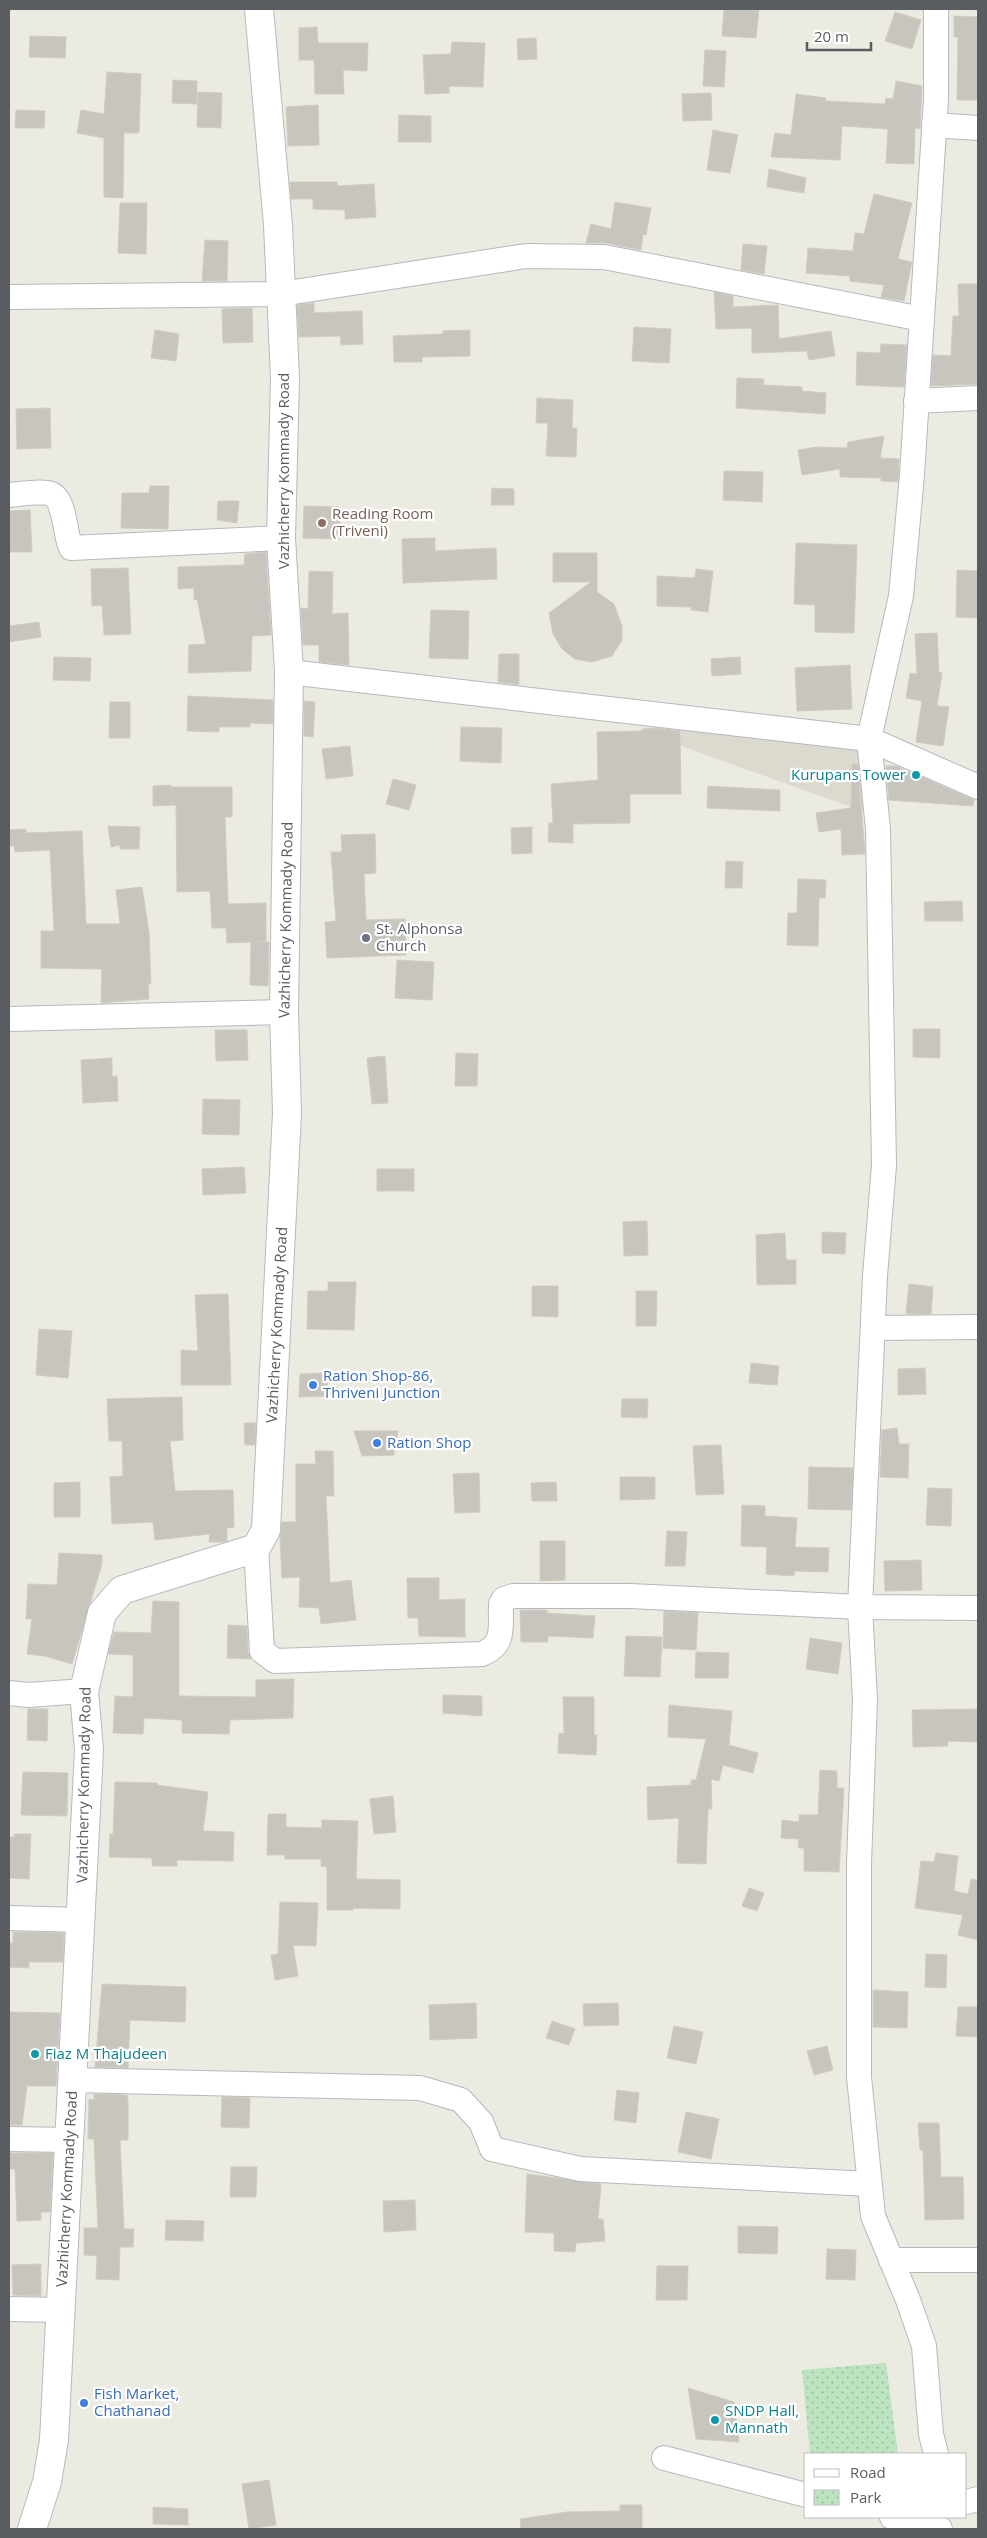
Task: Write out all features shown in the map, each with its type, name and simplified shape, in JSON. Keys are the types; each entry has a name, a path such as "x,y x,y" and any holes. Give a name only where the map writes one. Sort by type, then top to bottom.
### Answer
{"main road":[{"name":"Vazhicherry Kommady Road","path":"32,2529 47,2482 54,2440 88,1750 84,1691 102,1613 122,1590 256,1548 266,1530 287,1113 284,1012 289,672 281,538 286,378 278,225 259,9"}],"street":[{"path":"936,9 934,125 922,319 901,596 869,739 878,830 884,1165 873,1328 860,1607 865,1700 859,1864 859,2077 872,2216 924,2346 931,2434 936,2453"},
{"path":"934,125 978,128"},
{"path":"9,297 281,294 526,256 604,257 922,319"},
{"path":"916,402 978,398"},
{"path":"9,495 47,493 54,495 60,502 71,548 281,538"},
{"path":"289,672 869,739 978,787"},
{"path":"9,1019 284,1012"},
{"path":"873,1328 978,1327"},
{"path":"256,1548 262,1652 275,1661 482,1654 493,1650 499,1642 501,1604 504,1598 513,1596 640,1596 860,1607 978,1608"},
{"path":"9,1693 28,1695 84,1691"},
{"path":"9,1918 80,1920"},
{"path":"72,2080 420,2088 460,2100 481,2122 492,2149 580,2169 869,2184"},
{"path":"9,2138 69,2140"},
{"path":"891,2260 978,2260"},
{"path":"9,2309 61,2310"},
{"path":"664,2458 804,2494"},
{"path":"896,2518 940,2529"}],"shaded area":[{"path":"680,715 866,733 876,816 681,746"}],"green space":[{"path":"886,2363 898,2453 810,2453 802,2370"}],"building":[{"path":"724,9 759,9 756,38 722,36"},
{"path":"895,12 921,20 912,49 885,41"},
{"path":"954,16 978,17 978,100 957,100 958,37 954,37"},
{"path":"317,27 318,43 368,43 367,71 343,70 344,94 315,94 314,60 299,60 299,28"},
{"path":"30,36 66,37 65,58 29,57"},
{"path":"536,38 537,59 518,60 517,39"},
{"path":"452,42 485,43 483,87 449,86 449,93 425,94 423,55 451,54"},
{"path":"705,50 726,51 724,87 703,86"},
{"path":"107,72 141,74 139,133 124,133 123,198 104,197 104,138 77,133 81,110 104,114"},
{"path":"173,80 197,81 197,104 172,103"},
{"path":"896,81 922,86 920,129 915,128 914,164 886,163 888,129 842,126 840,160 771,157 775,133 791,135 796,94 826,98 825,101 885,104 886,98 893,99"},
{"path":"198,92 222,93 221,128 197,127"},
{"path":"711,93 712,120 683,121 682,94"},
{"path":"318,105 319,145 288,146 286,107"},
{"path":"16,110 45,111 44,128 15,128"},
{"path":"399,115 431,116 431,142 398,142"},
{"path":"713,130 738,135 730,173 707,170"},
{"path":"769,169 806,178 804,193 767,187"},
{"path":"290,182 337,182 337,186 374,184 376,217 345,219 345,210 313,209 313,199 291,199"},
{"path":"874,194 912,203 898,259 912,262 904,301 881,297 884,285 850,281 850,276 806,273 808,248 853,251 855,233 864,234"},
{"path":"615,202 651,208 646,235 643,234 641,250 606,243 586,243 591,224 611,229"},
{"path":"120,203 147,203 146,254 118,253"},
{"path":"205,240 228,241 227,281 202,281"},
{"path":"743,244 767,246 764,274 741,270"},
{"path":"958,284 978,284 978,384 931,386 933,355 951,356 953,316 959,316"},
{"path":"714,292 733,296 733,307 778,305 779,339 831,331 835,356 809,360 807,351 752,353 752,328 716,329"},
{"path":"314,303 314,313 362,311 363,344 341,345 340,336 299,337 297,305"},
{"path":"252,308 253,342 223,343 222,309"},
{"path":"634,327 671,329 669,363 632,361"},
{"path":"155,330 179,334 176,361 151,358"},
{"path":"470,330 470,356 422,357 422,362 394,362 393,336 443,334 443,331"},
{"path":"881,344 907,345 904,387 856,385 857,352 880,353"},
{"path":"737,378 764,379 763,385 802,387 802,391 826,393 825,414 736,408"},
{"path":"537,398 573,400 572,428 577,428 576,457 546,456 548,423 536,423"},
{"path":"50,408 51,448 17,449 16,409"},
{"path":"884,436 880,458 899,459 898,482 881,481 881,478 840,477 840,469 802,475 798,450 817,447 847,448 848,442"},
{"path":"724,471 763,472 762,502 723,500"},
{"path":"150,486 169,486 168,529 121,528 122,493 149,493"},
{"path":"492,488 514,489 514,505 491,505"},
{"path":"218,501 239,501 237,523 217,520"},
{"name":"Reading Room (Triveni)","path":"304,506 340,507 340,539 303,538"},
{"path":"30,510 32,552 9,552 9,511"},
{"path":"435,538 435,551 496,548 497,579 403,583 402,539"},
{"path":"796,543 857,545 854,633 815,632 815,605 794,604"},
{"path":"266,552 271,635 252,636 251,671 188,673 189,645 206,644 197,599 194,600 194,588 178,589 178,567 244,565 245,554"},
{"path":"553,553 597,553 597,592 614,604 622,626 622,640 612,656 592,662 575,659 562,649 553,634 549,613 591,582 553,582"},
{"path":"128,568 131,634 104,635 102,605 92,606 91,569"},
{"path":"696,569 713,571 708,612 691,610 691,607 657,606 657,576 695,578"},
{"path":"957,570 978,571 978,618 956,617"},
{"path":"309,571 333,572 332,614 348,613 349,665 319,662 319,645 303,645 301,608 308,609"},
{"path":"431,610 469,611 468,659 429,658"},
{"path":"39,622 41,637 9,642 9,626"},
{"path":"937,633 939,672 942,673 937,706 949,707 943,746 916,742 922,701 906,698 910,673 917,674 915,634"},
{"path":"499,654 519,654 519,685 498,682"},
{"path":"54,657 91,658 90,681 53,680"},
{"path":"740,657 741,674 712,676 711,659"},
{"path":"850,665 852,709 797,711 795,668"},
{"path":"188,696 273,700 273,724 250,723 250,727 219,727 219,732 187,731"},
{"path":"304,701 315,702 313,737 304,736"},
{"path":"110,702 130,702 130,738 109,738"},
{"path":"461,727 502,728 501,763 460,761"},
{"path":"656,728 680,731 681,794 630,794 630,823 573,824 573,843 548,842 549,823 553,823 551,784 598,780 597,732 642,731 642,729"},
{"path":"350,746 353,776 326,779 322,749"},
{"path":"852,764 858,765 865,854 842,855 841,829 819,832 816,813 851,808"},
{"name":"Kurupans Tower","path":"886,766 896,766 974,800 973,806 889,800"},
{"path":"393,779 416,785 409,810 386,804"},
{"path":"171,785 171,787 232,787 232,817 225,817 228,904 266,903 266,941 258,942 269,942 268,986 250,985 251,942 227,943 226,928 212,928 210,891 177,892 176,805 153,806 153,786"},
{"path":"708,786 780,790 780,811 707,808"},
{"path":"108,826 140,827 139,849 120,849 120,845 111,847"},
{"path":"532,827 532,853 512,854 511,828"},
{"path":"26,829 26,833 82,831 86,924 120,924 116,890 142,887 149,932 151,984 148,984 149,999 101,1003 102,969 41,968 41,931 54,931 50,850 15,852 14,846 9,846 9,830"},
{"path":"375,834 376,873 364,874 366,920 405,919 406,955 327,958 325,922 336,921 331,852 342,852 341,835"},
{"path":"726,861 743,862 742,888 725,888"},
{"path":"798,879 826,880 825,898 819,898 818,946 787,945 788,913 797,913"},
{"path":"962,901 963,921 925,921 924,902"},
{"path":"397,960 434,962 432,1000 395,998"},
{"path":"913,1029 940,1029 940,1058 913,1057"},
{"path":"215,1030 247,1030 248,1060 216,1061"},
{"path":"456,1053 478,1054 477,1086 455,1086"},
{"path":"385,1056 388,1103 372,1104 367,1058"},
{"path":"112,1058 112,1077 117,1076 118,1101 83,1103 81,1060"},
{"path":"203,1099 240,1100 239,1135 202,1134"},
{"path":"244,1167 246,1193 203,1195 202,1169"},
{"path":"377,1169 414,1169 414,1191 377,1191"},
{"path":"647,1221 648,1255 624,1256 623,1222"},
{"path":"822,1232 846,1233 845,1254 822,1253"},
{"path":"785,1233 786,1260 796,1260 796,1284 757,1285 756,1235"},
{"path":"328,1282 356,1282 354,1330 307,1329 308,1291 328,1291"},
{"path":"909,1284 933,1287 931,1314 906,1314"},
{"path":"532,1286 558,1286 558,1317 532,1316"},
{"path":"636,1291 657,1291 656,1326 636,1326"},
{"path":"228,1294 231,1385 181,1385 181,1350 198,1351 195,1295"},
{"path":"39,1329 72,1331 68,1378 36,1375"},
{"path":"751,1363 779,1366 777,1385 749,1383"},
{"path":"925,1368 926,1394 898,1395 898,1369"},
{"name":"Ration Shop-86, Thriveni Junction","path":"327,1373 328,1396 299,1397 300,1374"},
{"path":"182,1397 183,1440 170,1441 175,1491 233,1490 234,1527 227,1528 227,1541 209,1542 210,1534 155,1540 153,1522 112,1524 110,1477 123,1476 122,1441 109,1441 107,1399"},
{"path":"622,1399 648,1399 647,1418 621,1417"},
{"path":"244,1423 256,1423 255,1445 245,1445"},
{"path":"897,1428 899,1444 909,1444 908,1478 880,1477 882,1430"},
{"name":"Ration Shop","path":"354,1431 398,1431 394,1455 362,1456"},
{"path":"721,1445 724,1494 696,1495 693,1446"},
{"path":"315,1451 333,1451 334,1496 326,1496 330,1583 351,1580 356,1620 321,1624 319,1608 299,1607 300,1577 282,1578 280,1537 282,1522 296,1522 296,1464 316,1464"},
{"path":"809,1467 853,1468 851,1510 808,1509"},
{"path":"479,1473 480,1512 455,1513 453,1474"},
{"path":"620,1477 655,1477 655,1499 620,1500"},
{"path":"80,1482 80,1517 54,1517 54,1483"},
{"path":"556,1482 557,1501 532,1501 531,1483"},
{"path":"928,1488 952,1489 951,1526 926,1525"},
{"path":"742,1505 765,1506 765,1516 797,1518 795,1547 829,1548 828,1572 794,1571 794,1576 766,1574 767,1547 741,1546"},
{"path":"667,1531 687,1532 685,1566 665,1566"},
{"path":"540,1541 565,1541 565,1580 540,1581"},
{"path":"59,1553 102,1555 102,1564 72,1664 45,1656 27,1654 32,1619 26,1619 28,1584 57,1585"},
{"path":"921,1560 922,1590 885,1591 884,1561"},
{"path":"407,1578 439,1578 439,1600 465,1599 465,1637 419,1636 418,1618 408,1618"},
{"path":"153,1601 179,1602 179,1696 256,1697 256,1680 294,1679 293,1718 230,1720 229,1734 182,1733 182,1720 144,1718 143,1734 113,1733 115,1696 133,1697 133,1655 108,1654 114,1632 151,1633"},
{"path":"520,1610 547,1610 547,1613 595,1616 593,1638 548,1636 548,1642 521,1642"},
{"path":"664,1611 698,1613 696,1650 663,1648"},
{"path":"228,1625 247,1626 248,1652 251,1659 227,1658"},
{"path":"626,1636 662,1637 660,1677 624,1676"},
{"path":"810,1638 842,1643 838,1674 806,1669"},
{"path":"696,1652 729,1653 728,1678 695,1678"},
{"path":"443,1695 482,1696 482,1716 443,1713"},
{"path":"563,1697 594,1697 594,1735 597,1735 596,1755 558,1753 559,1733 564,1734"},
{"path":"669,1705 732,1711 729,1745 758,1753 753,1773 723,1765 719,1781 711,1779 712,1809 708,1809 706,1864 677,1863 679,1818 648,1820 647,1787 691,1785 691,1780 696,1780 706,1739 668,1737"},
{"path":"28,1709 48,1709 47,1741 27,1740"},
{"path":"978,1709 978,1742 948,1741 948,1746 913,1747 912,1710"},
{"path":"820,1770 837,1771 837,1788 844,1788 839,1872 804,1871 804,1848 798,1848 799,1839 781,1838 782,1820 799,1822 799,1815 818,1815"},
{"path":"23,1772 68,1773 67,1816 21,1815"},
{"path":"115,1782 157,1783 157,1785 208,1792 203,1831 234,1832 233,1861 177,1860 177,1866 152,1866 152,1858 109,1857 110,1834 113,1834"},
{"path":"393,1796 396,1832 374,1834 370,1799"},
{"path":"268,1814 286,1814 286,1827 322,1828 322,1820 358,1821 356,1879 400,1880 400,1909 353,1908 353,1910 327,1910 327,1867 321,1866 321,1859 285,1859 285,1855 267,1855"},
{"path":"14,1834 31,1834 29,1879 9,1878 9,1837 14,1837"},
{"path":"936,1853 958,1856 954,1891 968,1894 971,1879 978,1880 978,1940 958,1935 963,1915 915,1908 921,1861 934,1862"},
{"path":"749,1888 764,1893 757,1911 742,1906"},
{"path":"280,1902 318,1903 316,1946 293,1945 298,1976 275,1980 271,1955 278,1954"},
{"path":"13,1932 64,1933 63,1962 29,1962 29,1968 9,1967 9,1943 13,1943"},
{"path":"926,1954 947,1955 946,1988 925,1987"},
{"path":"102,1984 186,1987 185,2022 130,2020 128,2068 95,2067"},
{"path":"873,1990 908,1992 907,2028 873,2027"},
{"path":"476,2003 477,2038 430,2040 429,2005"},
{"path":"618,2003 619,2025 584,2026 583,2004"},
{"path":"958,2007 978,2007 978,2037 956,2036"},
{"name":"Fiaz M Thajudeen","path":"9,2012 60,2013 56,2086 27,2086 22,2125 9,2125"},
{"path":"552,2021 575,2029 569,2045 546,2038"},
{"path":"674,2026 703,2032 696,2064 667,2058"},
{"path":"827,2046 833,2070 814,2075 807,2051"},
{"path":"617,2090 639,2093 636,2123 614,2120"},
{"path":"94,2094 127,2095 128,2100 128,2140 120,2140 124,2229 134,2229 133,2247 120,2247 119,2280 96,2279 97,2256 84,2255 84,2228 98,2228 94,2139 88,2139 89,2099 94,2100"},
{"path":"222,2097 250,2098 249,2128 221,2127"},
{"path":"686,2112 719,2119 711,2159 678,2152"},
{"path":"918,2123 939,2123 941,2177 963,2177 964,2219 925,2220 923,2150 920,2150"},
{"path":"9,2153 53,2153 50,2212 41,2212 41,2220 17,2221 15,2169 9,2169"},
{"path":"231,2167 257,2167 256,2197 230,2197"},
{"path":"527,2174 601,2184 598,2219 603,2219 605,2241 576,2243 575,2252 554,2251 554,2233 525,2232"},
{"path":"415,2200 416,2230 384,2232 383,2201"},
{"path":"166,2220 204,2221 203,2241 165,2240"},
{"path":"738,2226 778,2227 777,2254 738,2253"},
{"path":"827,2249 856,2250 855,2280 826,2279"},
{"path":"41,2264 41,2296 13,2295 12,2265"},
{"path":"657,2266 688,2266 687,2300 656,2300"},
{"name":"SNDP Hall, Mannath","path":"688,2388 734,2402 739,2442 696,2439"},
{"path":"269,2480 276,2525 249,2529 242,2484"},
{"path":"620,2505 642,2505 642,2529 521,2529 520,2519 567,2512 620,2511"},
{"path":"153,2507 188,2509 188,2525 153,2524"}],"place":[{"name":"Reading Room (Triveni)","path":"322,523"},
{"name":"Kurupans Tower","path":"916,775"},
{"name":"St. Alphonsa Church","path":"366,938"},
{"name":"Ration Shop-86, Thriveni Junction","path":"313,1385"},
{"name":"Ration Shop","path":"377,1443"},
{"name":"Fiaz M Thajudeen","path":"35,2054"},
{"name":"Fish Market, Chathanad","path":"84,2403"},
{"name":"SNDP Hall, Mannath","path":"715,2420"}]}
